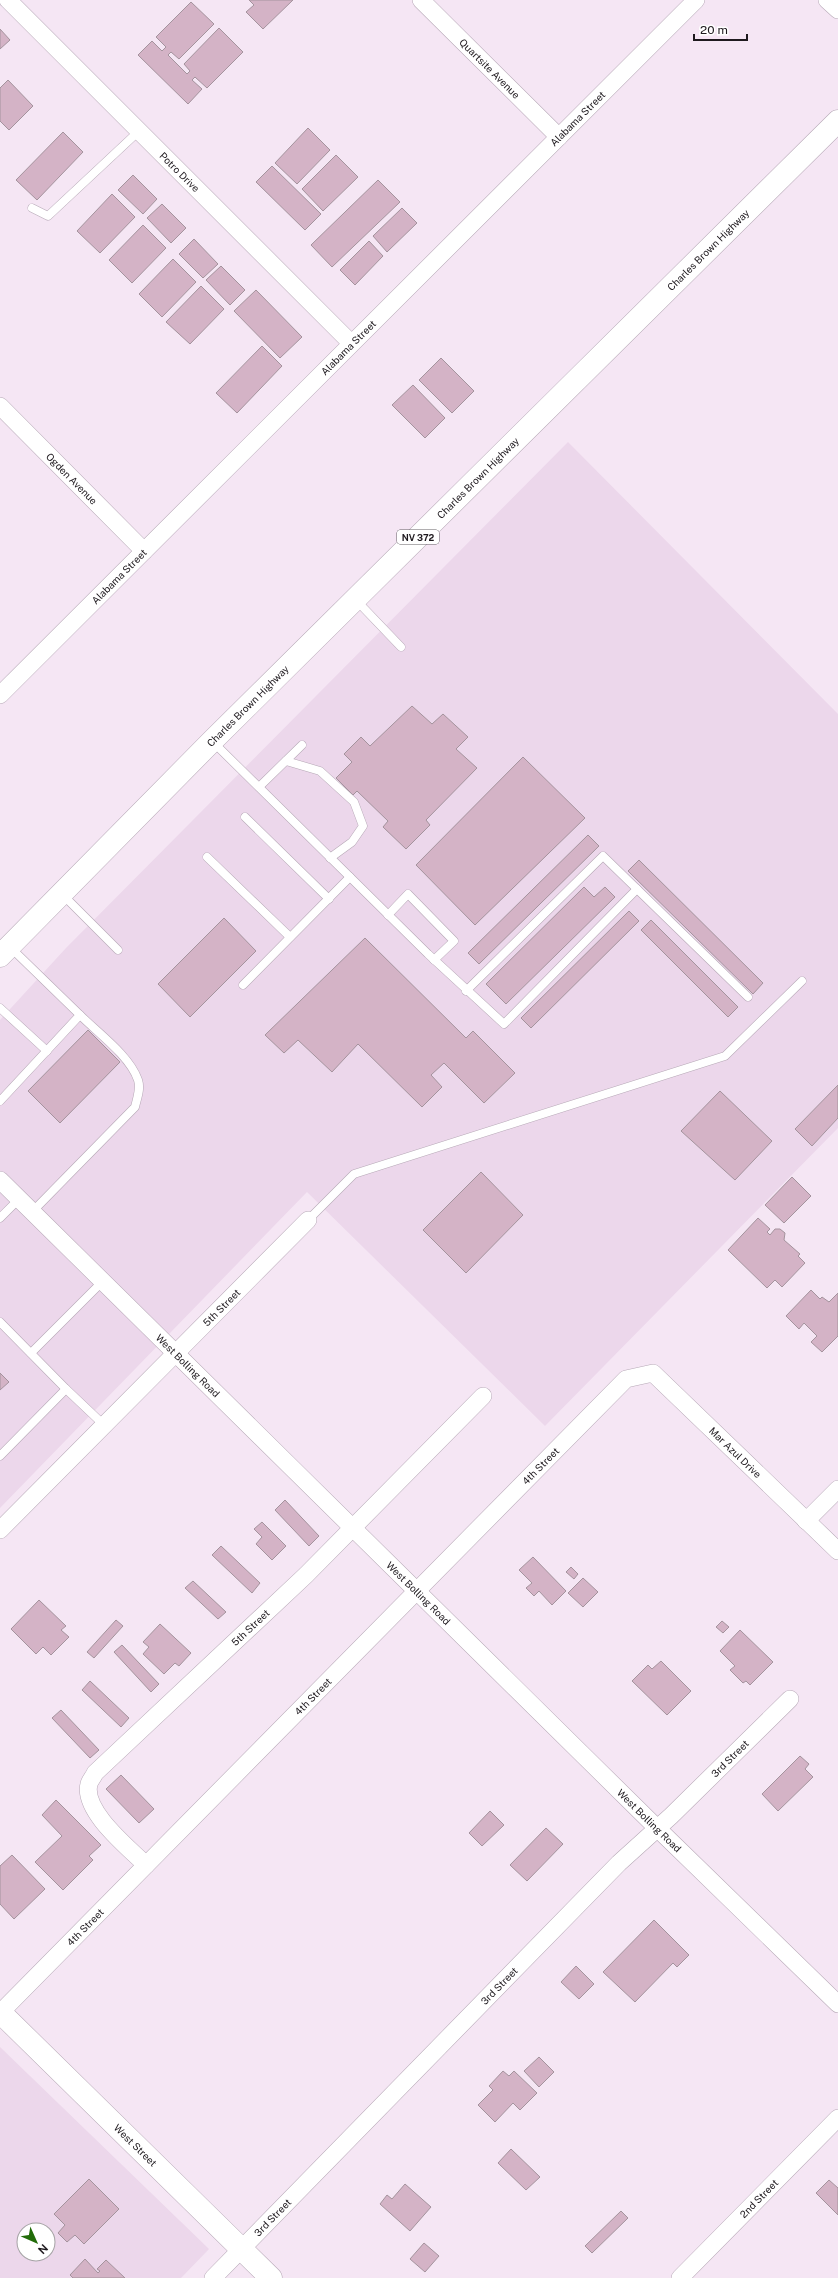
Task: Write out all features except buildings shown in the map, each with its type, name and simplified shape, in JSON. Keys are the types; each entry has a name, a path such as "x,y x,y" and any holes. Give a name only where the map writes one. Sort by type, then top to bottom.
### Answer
{"main road":[{"name":"Charles Brown Highway","path":"5,951 212,741 838,121"},
{"name":"West Street","path":"0,2012 271,2278"}],"street":[{"name":"Potro Drive","path":"8,0 351,344"},
{"name":"Quartsite Avenue","path":"422,0 559,137"},
{"name":"Alabama Street","path":"0,695 696,0"},
{"path":"827,0 838,10"},
{"name":"Ogden Avenue","path":"0,406 144,552"},
{"name":"West Bolling Road","path":"0,1180 656,1828 838,2004"},
{"name":"5th Street","path":"0,1530 308,1220"},
{"name":"Mar Azul Drive","path":"626,1379 653,1373 838,1551"},
{"name":"4th Street","path":"0,2012 626,1379"},
{"name":"5th Street","path":"146,1865 100,1819 90,1800 89,1784 95,1773 306,1575 351,1527 483,1396"},
{"path":"806,1521 838,1489"},
{"name":"3rd Street","path":"214,2278 619,1863 790,1698"},
{"name":"2nd Street","path":"680,2278 838,2118"}],"lane":[{"path":"32,208 48,216 139,131"},
{"path":"355,600 401,647"},
{"path":"212,741 434,960 466,991 504,1024 637,889"},
{"path":"259,787 302,745"},
{"path":"286,761 320,771 354,802 363,826 352,842 330,858"},
{"path":"245,817 329,899"},
{"path":"466,991 603,856 748,997"},
{"path":"207,858 290,937"},
{"path":"242,984 350,877"},
{"path":"62,893 118,950"},
{"path":"388,914 408,894 454,941 434,960"},
{"path":"5,951 80,1016 127,1060 133,1069 139,1088 135,1107 32,1212"},
{"path":"308,1220 354,1174 725,1056 802,981"},
{"path":"0,1008 47,1051"},
{"path":"0,1101 80,1016"},
{"path":"0,1218 19,1198"},
{"path":"31,1353 103,1282"},
{"path":"0,1322 104,1425"},
{"path":"0,1456 66,1389"}],"shaded area":[{"path":"568,442 838,714 838,1128 545,1426 307,1192 0,1508 0,1020 66,948"},
{"path":"0,2047 209,2249 181,2278 0,2278"}]}
